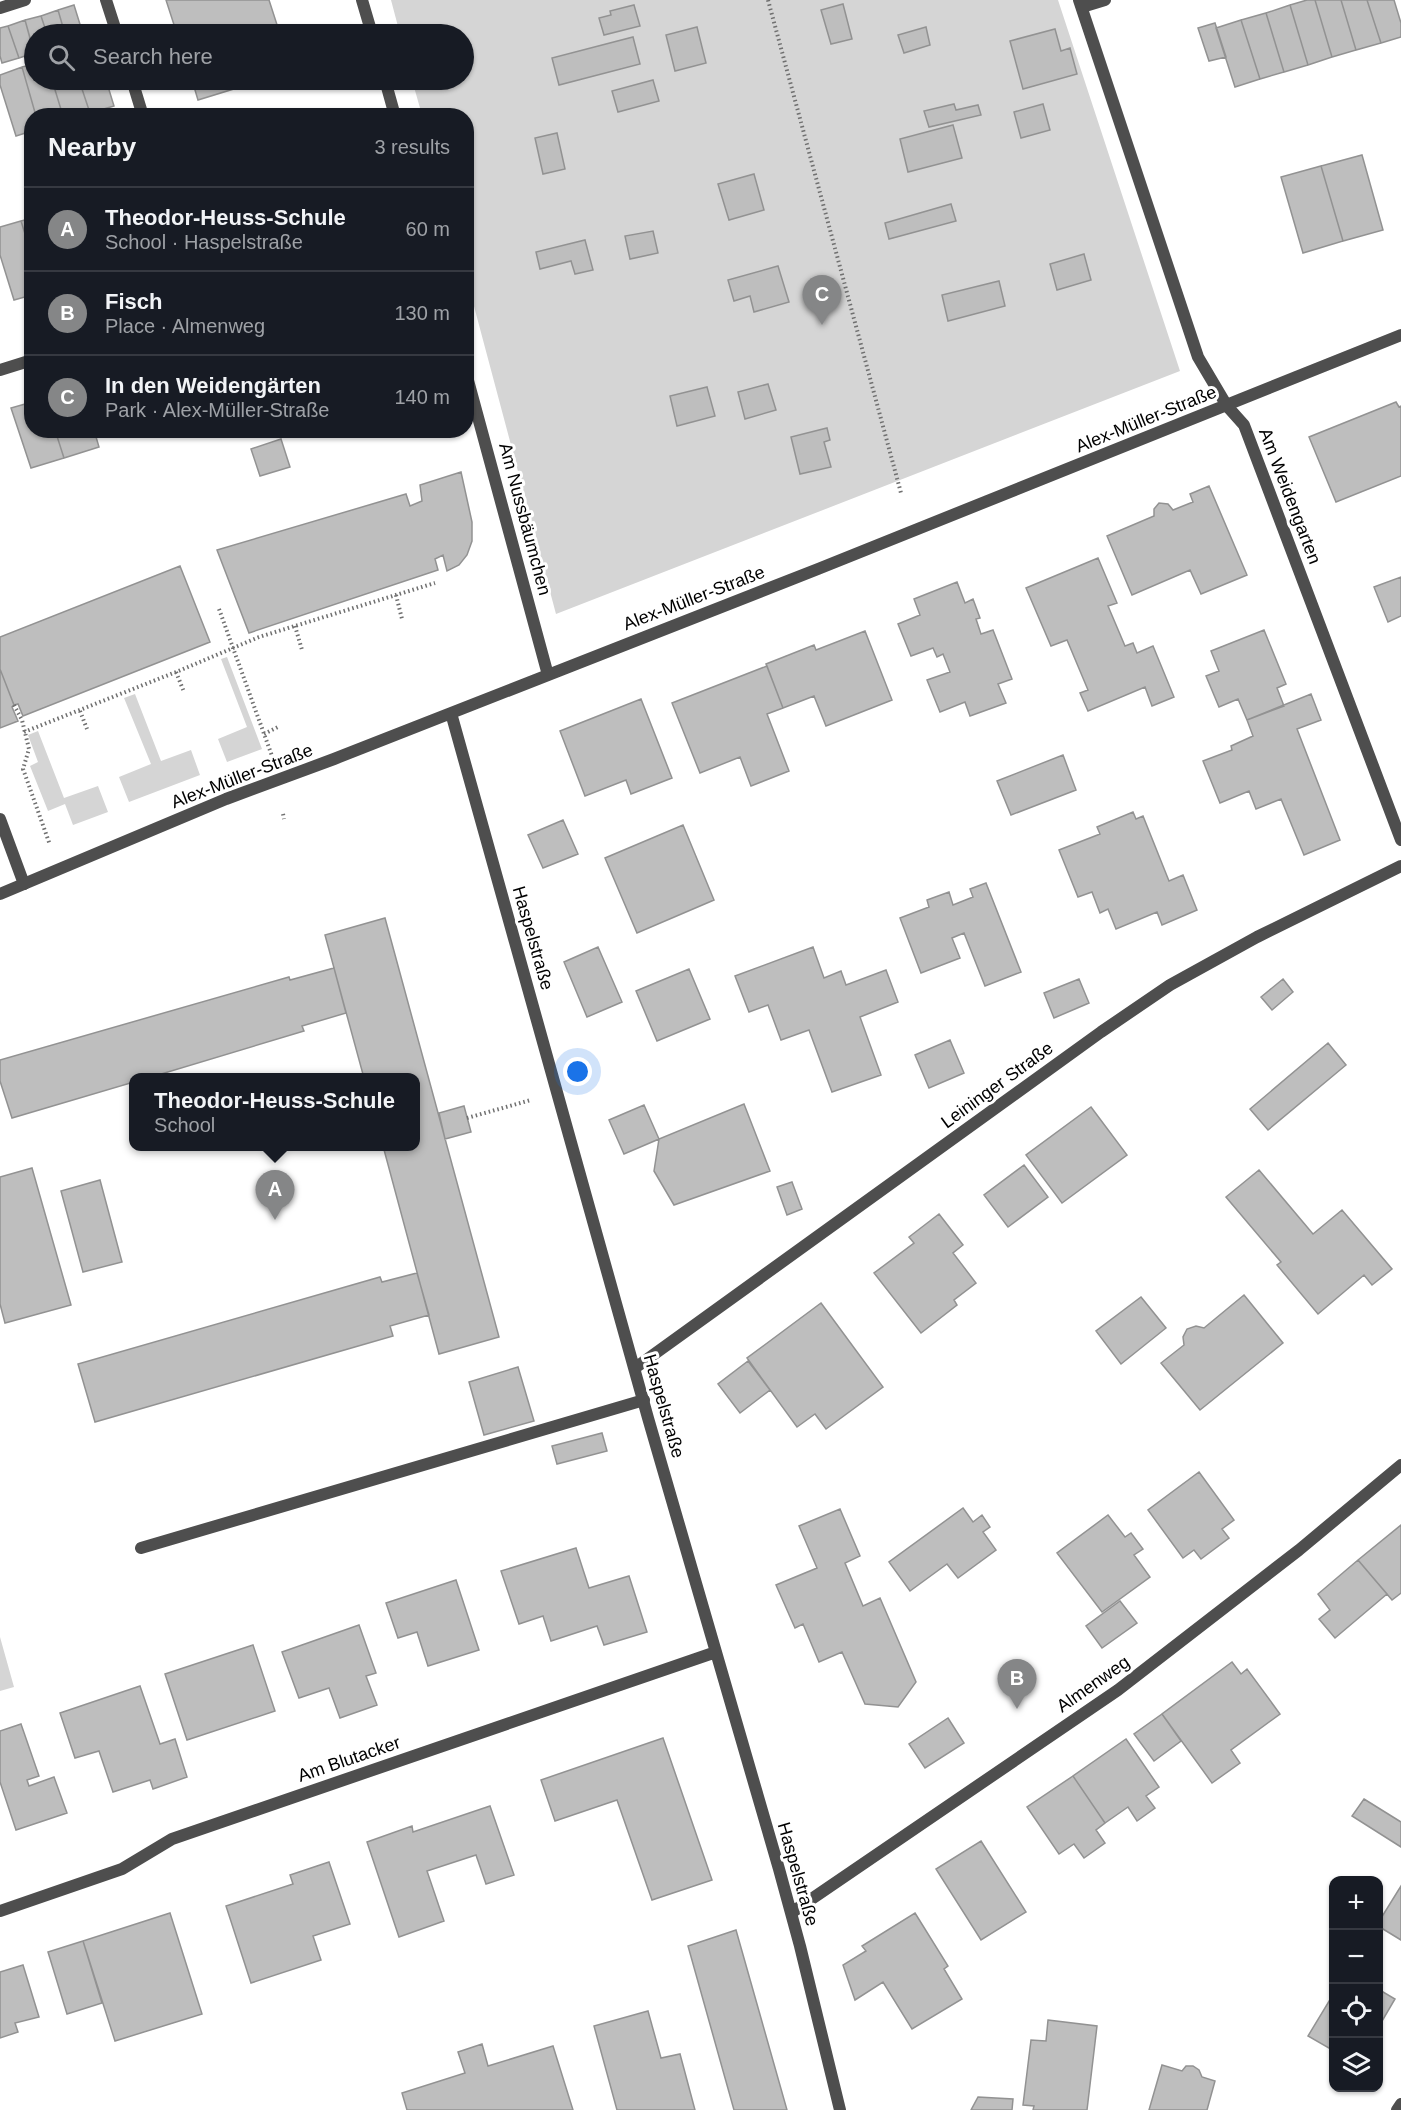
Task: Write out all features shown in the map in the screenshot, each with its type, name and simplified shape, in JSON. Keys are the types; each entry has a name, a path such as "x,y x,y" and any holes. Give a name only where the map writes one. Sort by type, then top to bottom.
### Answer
{"street":[{"path":"0,8 25,0"},
{"path":"106,0 114,24"},
{"path":"362,0 369,24"},
{"path":"1080,4 1105,0"},
{"name":"Am Weidengarten","path":"1080,4 1198,357 1227,406 1244,425 1401,840"},
{"path":"135,90 141,108"},
{"path":"388,90 393,108"},
{"name":"Alex-Müller-Straße","path":"0,894 226,799 548,675 1401,335"},
{"path":"0,370 24,362"},
{"name":"Am Nussbäumchen","path":"474,402 548,675"},
{"name":"Haspelstraße","path":"451,713 791,1914 840,2110"},
{"path":"0,819 24,884"},
{"name":"Leininger Straße","path":"635,1368 1101,1032 1170,986 1257,937 1401,866"},
{"path":"141,1548 644,1400"},
{"name":"Almenweg","path":"791,1914 1118,1690 1299,1550 1401,1465"},
{"name":"Am Blutacker","path":"0,1911 122,1869 172,1839 716,1652"},
{"path":"1397,2110 1401,2104"}],"path":[{"path":"768,0 901,493"},
{"path":"24,732 232,650 259,637 435,583"},
{"path":"396,595 402,619"},
{"path":"219,609 232,650 273,757"},
{"path":"295,626 302,650"},
{"path":"176,672 184,692"},
{"path":"14,705 22,720 28,750 23,769 50,846"},
{"path":"80,711 87,729"},
{"path":"264,734 278,727"},
{"path":"467,1118 531,1100"}],"shaded area":[{"path":"391,0 1058,0 1180,371 556,614 474,306 474,108 420,108 415,90 474,90 474,24 397,24"},
{"path":"227,657 262,749 227,762 218,739 247,727 221,659"},
{"path":"135,694 161,761 191,750 200,775 129,802 119,777 151,764 124,698"},
{"path":"38,731 64,798 98,786 108,812 73,825 65,804 48,811 30,766 38,762 28,735"},
{"path":"0,1637 14,1687 0,1691"}],"building":[{"path":"166,0 269,0 277,24 174,24"},
{"path":"1315,0 1332,57 1308,65 1290,5"},
{"path":"1315,0 1341,0 1356,50 1332,57"},
{"path":"1341,0 1367,0 1381,43 1356,50"},
{"path":"1367,0 1394,0 1401,23 1401,37 1381,43"},
{"path":"843,4 852,39 831,44 821,10"},
{"path":"74,5 80,24 62,24 58,10"},
{"path":"634,5 640,26 604,35 599,18 611,15 610,11"},
{"path":"1290,5 1308,65 1284,72 1266,13"},
{"path":"58,10 62,24 44,24 41,16"},
{"path":"1266,13 1284,72 1260,79 1241,20"},
{"path":"41,16 44,24 26,24 25,20"},
{"path":"25,20 24,56 19,58 8,26"},
{"path":"1241,20 1260,79 1235,87 1216,28"},
{"path":"1215,23 1226,57 1209,61 1198,28"},
{"path":"8,26 19,58 2,63 0,28"},
{"path":"697,27 706,63 675,71 666,35"},
{"path":"926,27 930,45 904,53 898,35"},
{"path":"1055,29 1061,51 1070,48 1077,74 1023,89 1010,41"},
{"path":"633,37 640,64 559,85 552,58"},
{"path":"22,67 24,90 29,90 34,108 24,108 24,134 16,136 0,85 0,75"},
{"path":"653,80 659,101 618,112 612,91"},
{"path":"29,90 55,90 61,108 34,108"},
{"path":"55,90 82,90 88,108 61,108"},
{"path":"82,90 109,90 114,106 88,108"},
{"path":"195,90 230,90 198,100"},
{"path":"954,104 956,110 978,105 981,115 929,127 924,111"},
{"path":"1043,104 1050,130 1021,138 1014,112"},
{"path":"953,125 962,158 908,172 900,139"},
{"path":"557,133 565,169 543,174 535,138"},
{"path":"1362,155 1383,230 1343,241 1321,166"},
{"path":"1321,166 1343,241 1303,253 1281,177"},
{"path":"754,174 764,210 729,220 718,184"},
{"path":"951,204 956,221 889,239 885,223"},
{"path":"21,221 24,231 24,297 14,300 0,255 0,227"},
{"path":"653,231 658,253 630,259 625,236"},
{"path":"585,240 593,270 575,274 571,261 540,269 536,252"},
{"path":"1084,254 1091,280 1057,290 1050,264"},
{"path":"778,266 789,302 754,312 750,296 734,301 728,280"},
{"path":"999,281 1005,306 948,321 942,295"},
{"path":"768,384 776,410 745,419 738,392"},
{"path":"707,387 715,416 677,426 670,396"},
{"path":"1396,402 1399,407 1401,406 1401,476 1336,502 1309,437"},
{"path":"24,404 24,438 58,438 64,458 31,468 11,408"},
{"path":"827,428 830,440 824,442 831,467 800,474 791,437"},
{"path":"58,438 96,438 99,447 64,458"},
{"path":"281,439 290,467 260,476 251,449"},
{"path":"461,472 472,522 472,541 467,555 459,565 447,571 443,555 435,559 438,570 249,633 217,550 406,494 410,506 422,501 420,485"},
{"path":"1209,486 1247,575 1201,594 1190,570 1132,595 1107,536 1154,516 1154,509 1159,503 1168,504 1173,510 1193,502 1190,494"},
{"path":"1098,558 1117,603 1108,606 1125,646 1133,643 1137,653 1153,646 1174,697 1152,706 1145,687 1088,711 1080,693 1088,690 1067,640 1051,646 1026,588"},
{"path":"180,566 210,642 23,716 18,704 14,705 0,669 0,637"},
{"path":"1401,577 1401,616 1388,622 1374,587"},
{"path":"957,582 965,603 973,599 980,618 976,619 981,634 993,630 1012,679 998,684 1006,703 970,716 965,702 940,712 927,680 950,672 943,654 937,657 933,648 911,656 898,624 920,615 914,599"},
{"path":"1264,630 1286,684 1277,688 1284,706 1247,720 1238,699 1219,707 1206,676 1219,671 1211,651"},
{"path":"865,631 892,700 826,726 814,696 783,708 766,664 814,645 816,650"},
{"path":"767,666 783,708 767,714 789,771 751,786 740,757 700,773 672,703"},
{"path":"0,669 18,721 0,728"},
{"path":"1311,694 1321,720 1297,729 1340,840 1304,855 1281,799 1256,809 1249,791 1220,803 1203,761 1232,750 1231,746 1253,736 1247,720"},
{"path":"641,699 672,778 631,794 626,780 585,796 560,731"},
{"path":"1063,755 1076,790 1011,815 997,781"},
{"path":"1133,812 1136,819 1143,816 1169,881 1183,875 1197,910 1162,925 1157,912 1116,929 1108,909 1100,913 1092,892 1078,897 1059,850 1100,834 1097,827"},
{"path":"563,820 578,854 543,868 528,835"},
{"path":"683,825 714,900 637,933 605,858"},
{"path":"986,883 1021,972 985,986 964,933 952,938 960,958 921,973 900,918 929,907 927,900 949,892 953,905 973,897 970,889"},
{"path":"385,918 499,1337 439,1354 384,1151 420,1151 420,1073 363,1073 325,935"},
{"path":"598,947 622,1002 587,1017 564,962"},
{"path":"813,947 824,978 841,971 846,985 886,970 898,1002 860,1017 881,1075 832,1092 809,1030 781,1040 768,1005 749,1012 735,976"},
{"path":"334,968 346,1013 302,1026 304,1031 165,1073 129,1073 129,1083 12,1118 0,1081 0,1060 289,977 290,980"},
{"path":"689,969 710,1019 657,1041 636,991"},
{"path":"1079,979 1089,1003 1054,1018 1044,993"},
{"path":"1283,979 1293,992 1272,1010 1261,997"},
{"path":"950,1040 964,1073 929,1088 915,1055"},
{"path":"1328,1043 1346,1065 1268,1130 1250,1109"},
{"path":"744,1104 770,1171 674,1205 654,1171 659,1139"},
{"path":"644,1105 659,1139 624,1154 609,1120"},
{"path":"464,1106 471,1132 445,1139 439,1113"},
{"path":"1091,1107 1127,1155 1062,1203 1026,1155"},
{"path":"1024,1165 1048,1197 1008,1227 984,1195"},
{"path":"32,1168 71,1305 5,1323 0,1304 0,1177"},
{"path":"1259,1170 1313,1234 1342,1210 1392,1269 1372,1285 1364,1275 1318,1314 1277,1265 1281,1262 1226,1197"},
{"path":"100,1180 122,1262 83,1272 61,1191"},
{"path":"792,1182 802,1209 787,1215 777,1187"},
{"path":"939,1214 963,1245 953,1253 976,1283 954,1300 957,1305 921,1333 874,1273 914,1243 909,1237"},
{"path":"417,1273 429,1315 390,1326 393,1336 95,1422 78,1364 380,1277 382,1282"},
{"path":"1244,1295 1283,1343 1200,1410 1161,1363 1184,1345 1183,1337 1187,1329 1196,1326 1204,1328"},
{"path":"1141,1297 1166,1328 1121,1364 1096,1331"},
{"path":"821,1303 883,1387 826,1429 815,1414 797,1427 747,1358"},
{"path":"748,1361 770,1390 740,1413 718,1384"},
{"path":"518,1367 534,1421 484,1435 469,1382"},
{"path":"602,1433 607,1451 557,1464 552,1446"},
{"path":"1199,1472 1234,1520 1222,1529 1229,1538 1201,1559 1194,1550 1183,1558 1148,1510"},
{"path":"963,1508 973,1522 982,1515 990,1527 983,1532 996,1550 958,1578 947,1564 910,1591 889,1562"},
{"path":"840,1509 860,1556 845,1563 863,1606 880,1598 916,1682 898,1707 865,1704 842,1652 819,1662 803,1624 795,1628 776,1585 817,1568 799,1526"},
{"path":"1108,1515 1125,1537 1131,1533 1143,1549 1134,1555 1150,1577 1102,1612 1057,1553"},
{"path":"1401,1525 1401,1593 1392,1600 1358,1560"},
{"path":"576,1548 589,1588 629,1576 647,1632 604,1645 597,1626 551,1641 543,1616 519,1624 501,1571"},
{"path":"1358,1560 1387,1594 1335,1638 1319,1619 1330,1610 1318,1594"},
{"path":"456,1580 479,1650 428,1666 417,1632 398,1638 386,1603"},
{"path":"1120,1601 1137,1623 1102,1648 1086,1626"},
{"path":"359,1625 376,1673 366,1676 377,1705 340,1718 329,1688 299,1698 282,1652"},
{"path":"253,1645 275,1711 187,1740 165,1674"},
{"path":"1232,1662 1241,1674 1247,1669 1280,1714 1231,1750 1240,1763 1212,1783 1162,1714"},
{"path":"140,1686 160,1744 175,1739 187,1777 153,1789 150,1780 113,1792 99,1751 75,1758 60,1713"},
{"path":"1162,1714 1181,1741 1154,1761 1134,1734"},
{"path":"948,1718 964,1743 925,1768 909,1744"},
{"path":"21,1724 39,1776 27,1780 29,1786 54,1777 67,1813 16,1830 0,1782 0,1731"},
{"path":"663,1738 712,1880 652,1900 617,1800 555,1821 541,1780"},
{"path":"1126,1739 1159,1787 1146,1796 1155,1808 1137,1821 1128,1807 1105,1823 1073,1776"},
{"path":"1073,1776 1105,1823 1096,1830 1105,1843 1084,1858 1074,1844 1059,1854 1027,1807"},
{"path":"1364,1799 1401,1822 1401,1847 1352,1816"},
{"path":"490,1806 514,1875 486,1884 476,1855 427,1871 444,1921 399,1937 367,1842 412,1826 413,1832"},
{"path":"981,1841 1026,1912 981,1940 936,1869"},
{"path":"329,1862 350,1924 313,1936 321,1960 251,1983 226,1906 293,1884 290,1875"},
{"path":"1401,1886 1401,1940 1383,1929 1383,1915"},
{"path":"170,1913 202,2014 115,2041 83,1941"},
{"path":"915,1913 948,1966 944,1969 962,1999 912,2029 883,1982 855,2000 843,1965 866,1951 862,1946"},
{"path":"736,1930 787,2110 734,2110 688,1946"},
{"path":"83,1941 102,2003 67,2014 48,1952"},
{"path":"23,1965 39,2017 15,2023 18,2032 0,2038 0,1972"},
{"path":"1383,1992 1395,1999 1383,2019"},
{"path":"1329,2001 1329,2048 1308,2036"},
{"path":"648,2011 661,2058 680,2054 695,2110 617,2110 594,2026"},
{"path":"1048,2020 1097,2026 1087,2110 1033,2110 1034,2106 1023,2105 1031,2040 1046,2041"},
{"path":"482,2044 488,2066 553,2046 573,2110 407,2110 402,2093 465,2073 458,2052"},
{"path":"1162,2065 1182,2071 1186,2066 1193,2066 1199,2070 1202,2077 1215,2081 1207,2110 1149,2110"},
{"path":"978,2097 1013,2099 1012,2110 971,2110"}],"place":[{"name":"In den Weidengärten","path":"822,325"},
{"name":"Theodor-Heuss-Schule","path":"275,1220"},
{"name":"Fisch","path":"1017,1709"}]}
